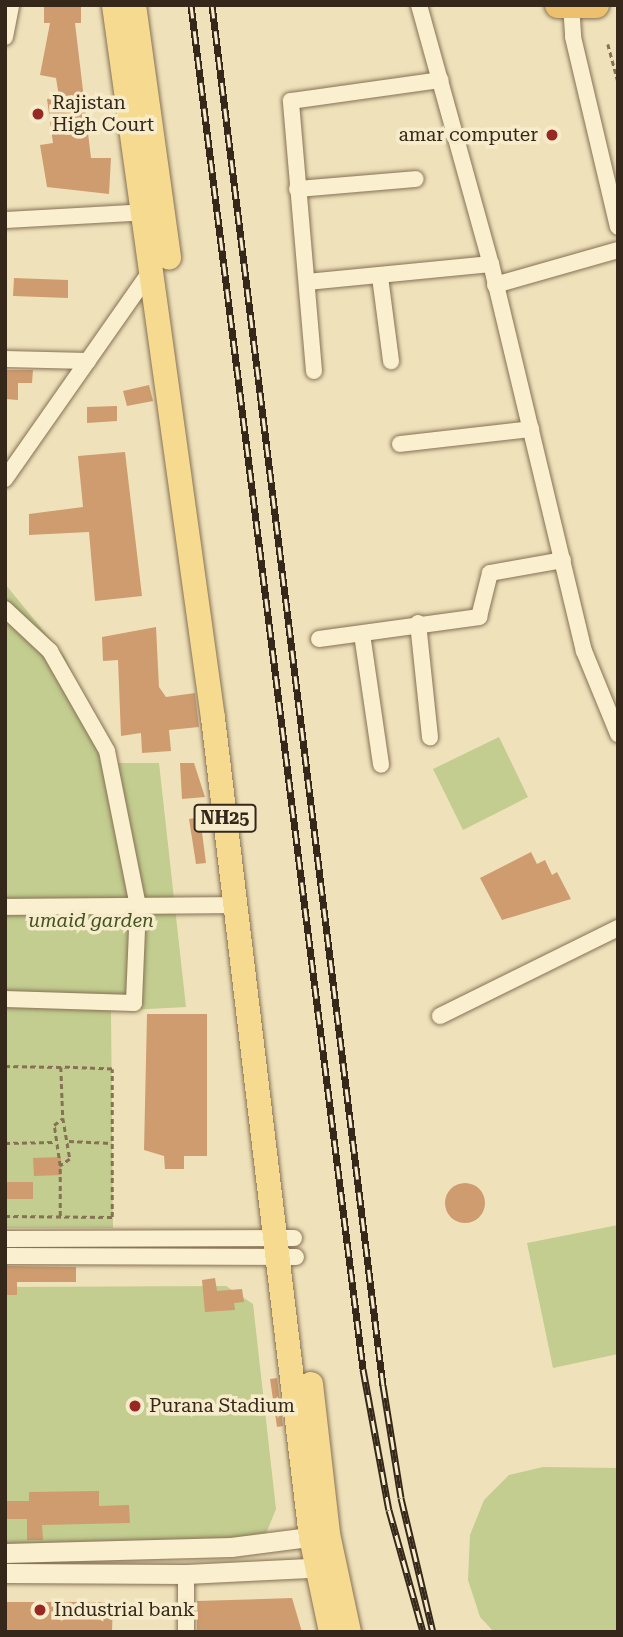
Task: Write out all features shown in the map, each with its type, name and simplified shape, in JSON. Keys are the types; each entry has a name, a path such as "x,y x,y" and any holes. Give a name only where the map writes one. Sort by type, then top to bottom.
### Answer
{"main road":[{"name":"NH25","path":"114,5 153,212 155,266 236,905 287,1248"},
{"name":"NH25","path":"134,5 153,212 287,1248 331,1632"},
{"name":"NH25","path":"324,1567 349,1632"}],"street":[{"path":"5,37 11,5"},
{"path":"419,5 491,264 584,652 618,734"},
{"path":"574,6 618,227"},
{"path":"314,371 291,101 441,80"},
{"path":"297,189 416,178"},
{"path":"5,220 153,212"},
{"path":"495,285 618,250"},
{"path":"307,282 380,277 491,264"},
{"path":"5,479 155,266"},
{"path":"380,277 391,360"},
{"path":"5,359 88,360"},
{"path":"400,444 531,429"},
{"path":"319,639 418,623 479,617 490,573 563,559"},
{"path":"5,609 50,651 107,751 138,906 134,1003 5,999"},
{"path":"418,623 429,737"},
{"path":"362,634 381,765"},
{"path":"5,907 236,905"},
{"path":"440,1016 618,928"},
{"path":"5,1239 287,1248"},
{"path":"5,1256 287,1248"},
{"path":"5,1553 167,1551 319,1536"},
{"path":"5,1573 186,1574 324,1567"},
{"path":"186,1574 186,1632"}],"path":[{"path":"608,44 618,81"},
{"path":"5,1066 112,1069 112,1217 5,1216"},
{"path":"60,1166 70,1159 63,1118 61,1067"},
{"path":"60,1216 60,1166 54,1142 56,1120 63,1118"},
{"path":"69,1141 112,1143"},
{"path":"5,1143 54,1142"}],"green space":[{"name":"umaid garden","path":"5,584 65,657 113,763 159,763 186,1007 111,1011 113,1228 5,1228"},
{"path":"499,737 528,797 463,830 433,769"},
{"path":"618,1225 618,1354 553,1368 527,1243"},
{"name":"Purana Stadium","path":"226,1286 253,1304 276,1509 263,1541 5,1560 5,1287"},
{"path":"543,1467 618,1468 618,1632 494,1632 480,1617 468,1580 470,1535 484,1500 509,1475"}],"building":[{"path":"44,5 81,5 81,23 75,23 91,158 111,158 109,194 47,187 40,145 53,143 47,99 59,97 56,78 40,75 50,23 44,23"},
{"path":"14,278 68,280 68,298 13,296"},
{"path":"5,370 33,370 32,383 18,383 18,400 5,399"},
{"path":"149,385 153,401 127,406 123,391"},
{"path":"117,406 117,421 87,423 87,407"},
{"path":"125,452 142,596 95,601 89,532 29,535 29,514 83,507 78,456"},
{"path":"156,627 159,687 166,697 195,693 199,727 169,730 171,751 142,753 141,733 121,736 118,660 103,661 102,637"},
{"path":"180,763 194,763 205,797 182,799"},
{"path":"200,817 206,863 196,864 189,819"},
{"path":"531,852 537,864 545,860 552,875 557,872 571,899 502,920 480,878"},
{"path":"147,1014 207,1014 207,1156 184,1156 184,1169 165,1169 164,1156 144,1150"},
{"path":"61,1157 61,1175 34,1176 33,1158"},
{"path":"5,1182 33,1182 33,1199 5,1199"},
{"path":"465,1183 473,1184 479,1189 484,1195 484,1211 479,1217 473,1222 465,1223 457,1222 451,1217 446,1211 445,1203 446,1195 451,1189 457,1184"},
{"path":"5,1266 76,1267 76,1282 17,1282 17,1295 5,1295"},
{"path":"215,1278 217,1291 242,1289 244,1302 234,1303 235,1310 205,1312 202,1280"},
{"path":"277,1378 283,1426 277,1427 270,1379"},
{"path":"99,1491 99,1506 129,1505 130,1523 42,1525 43,1540 27,1540 27,1519 5,1519 5,1501 29,1501 29,1492"},
{"path":"292,1598 302,1632 197,1632 197,1601"},
{"path":"5,1602 113,1602 112,1632 5,1632"}],"railway":[{"path":"191,5 363,1369 389,1510 423,1632"},
{"path":"212,5 383,1385 401,1498 433,1632"}],"place":[{"name":"Rajistan High Court","path":"38,114"},
{"name":"amar computer","path":"552,135"},
{"name":"Purana Stadium","path":"135,1406"},
{"name":"Industrial bank","path":"40,1610"}]}
